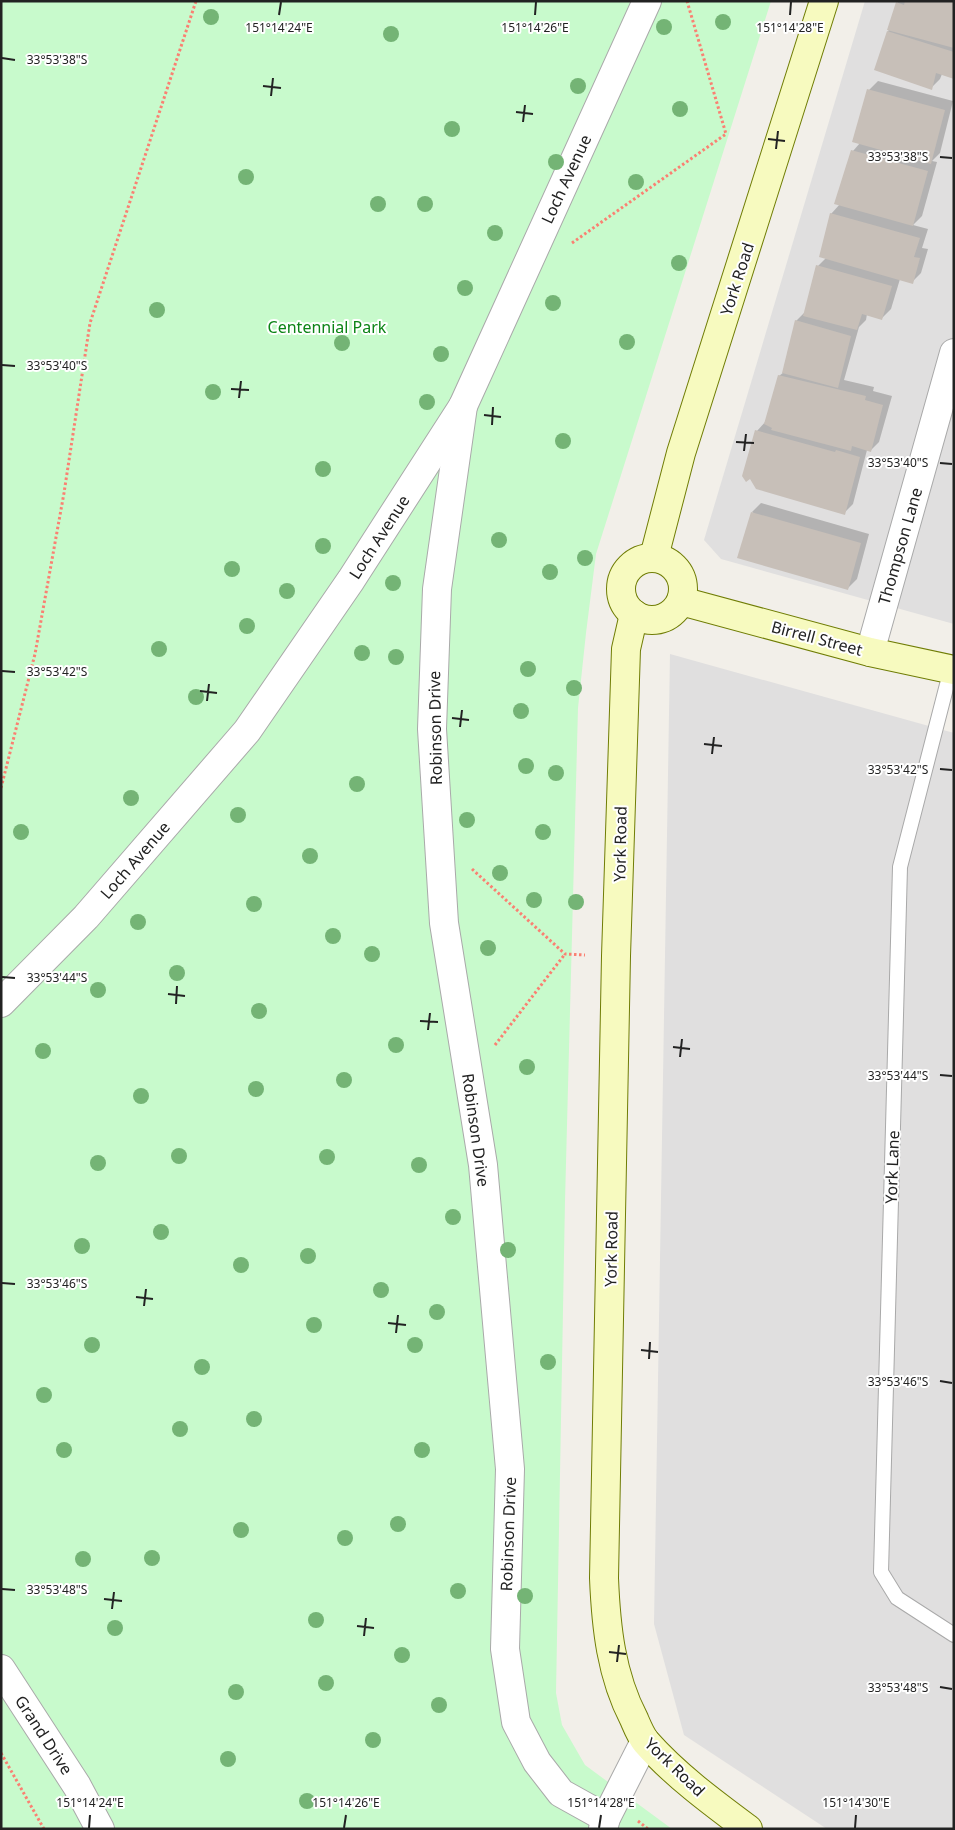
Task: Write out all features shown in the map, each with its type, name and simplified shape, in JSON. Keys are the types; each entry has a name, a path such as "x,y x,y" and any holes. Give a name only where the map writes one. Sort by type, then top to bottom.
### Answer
{"main road":[{"name":"York Road","path":"654,557 681,453 824,1"},
{"path":"654,557 672,565 683,581 681,601 676,609 662,619 653,620 634,614 622,598 620,588 622,578 635,562 654,557"},
{"name":"Birrell Street","path":"681,601 870,652 952,670"},
{"name":"York Road","path":"634,614 626,649 621,803 604,1578 605,1619 611,1657 622,1696 645,1741 716,1806 748,1829"}],"street":[{"name":"Loch Avenue","path":"1,1003 86,917 247,731 352,580 463,406 529,256 647,1"},
{"name":"Thompson Lane","path":"870,652 954,353"},
{"name":"Robinson Drive","path":"463,406 437,589 432,729 444,923 483,1164 510,1469 505,1649 516,1722 537,1762 561,1792 604,1823 645,1741"},
{"name":"Grand Drive","path":"1,1669 77,1786 100,1829"}],"lane":[{"name":"York Lane","path":"952,670 900,867 881,1572 897,1598 954,1636"}],"path":[{"path":"1,788 35,654 64,493 90,323 196,1"},
{"path":"529,256 539,256 577,241 727,134 687,1"},
{"path":"439,839 565,954 571,954"},
{"path":"469,1079 565,954"},
{"path":"1,1753 44,1829"}],"shaded area":[{"path":"865,1 954,1 954,624 721,559 704,540"},
{"path":"670,654 954,733 954,1829 827,1829 684,1735 654,1624"}],"green space":[{"name":"Centennial Park","path":"1,1 771,1 596,554 578,708 565,1201 556,1693 562,1725 585,1765 672,1829 1,1829"}],"building":[{"path":"905,1 954,1 954,48 887,30 896,2 904,5"},
{"path":"887,31 954,52 954,79 936,73 932,90 874,70"},
{"path":"867,89 945,110 931,164 852,142"},
{"path":"851,150 928,171 913,226 834,204"},
{"path":"830,213 920,238 914,257 920,258 913,284 819,257"},
{"path":"816,265 892,286 882,320 862,314 857,330 803,316"},
{"path":"795,320 851,336 838,388 782,373"},
{"path":"778,375 866,396 865,400 883,405 871,452 852,446 851,451 771,430 772,428 764,424"},
{"path":"755,430 860,457 845,515 756,489 750,479 746,482 742,476"},
{"path":"751,512 861,543 848,590 737,558"}]}
